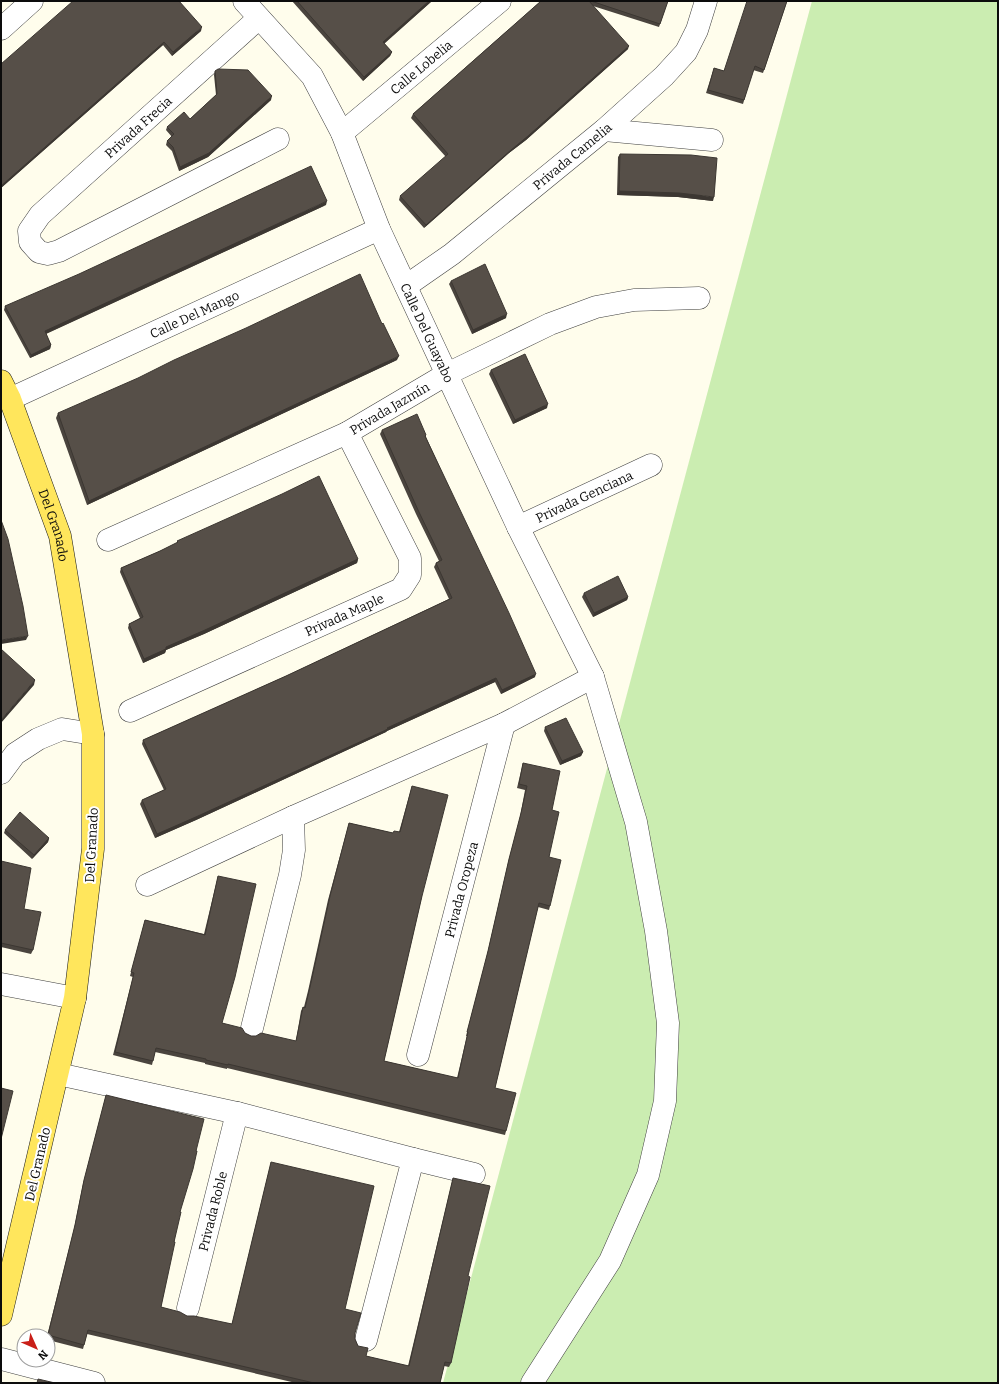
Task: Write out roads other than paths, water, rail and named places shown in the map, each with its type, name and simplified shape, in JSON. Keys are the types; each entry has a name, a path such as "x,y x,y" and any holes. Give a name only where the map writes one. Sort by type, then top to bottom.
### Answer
{"main road":[{"name":"Del Granado","path":"1,1315 75,998 93,849 93,734 60,536 6,390"}],"street":[{"path":"1,29 32,1"},
{"name":"Calle Lobelia","path":"342,133 500,1"},
{"name":"Privada Camelia","path":"406,286 452,254 604,130 664,76 686,52 697,30 706,1"},
{"name":"Calle Del Guayabo","path":"250,6 312,76 342,133 379,229 518,527 593,677 636,822 656,931 668,1023 665,1101 648,1175 610,1261 532,1383"},
{"name":"Privada Frecia","path":"250,6 40,215 29,231 30,242 39,252 48,254 59,251 278,139"},
{"path":"604,130 712,140"},
{"name":"Calle Del Mango","path":"6,390 379,229"},
{"name":"Privada Jazmín","path":"108,540 347,433 447,374 550,324 596,307 634,300 699,298"},
{"name":"Privada Maple","path":"130,711 401,589 410,575 410,558 347,433"},
{"name":"Privada Genciana","path":"518,527 651,465"},
{"path":"147,885 293,817 504,724 593,677"},
{"name":"Privada Oropeza","path":"418,1055 504,724"},
{"path":"1,773 15,754 38,739 62,729 93,734"},
{"path":"252,1028 290,875 294,850 293,817"},
{"path":"1,984 75,998"},
{"path":"58,1074 237,1113 474,1174"},
{"name":"Privada Roble","path":"188,1308 237,1113"},
{"path":"366,1340 413,1159"},
{"path":"1,1359 94,1383"}]}
